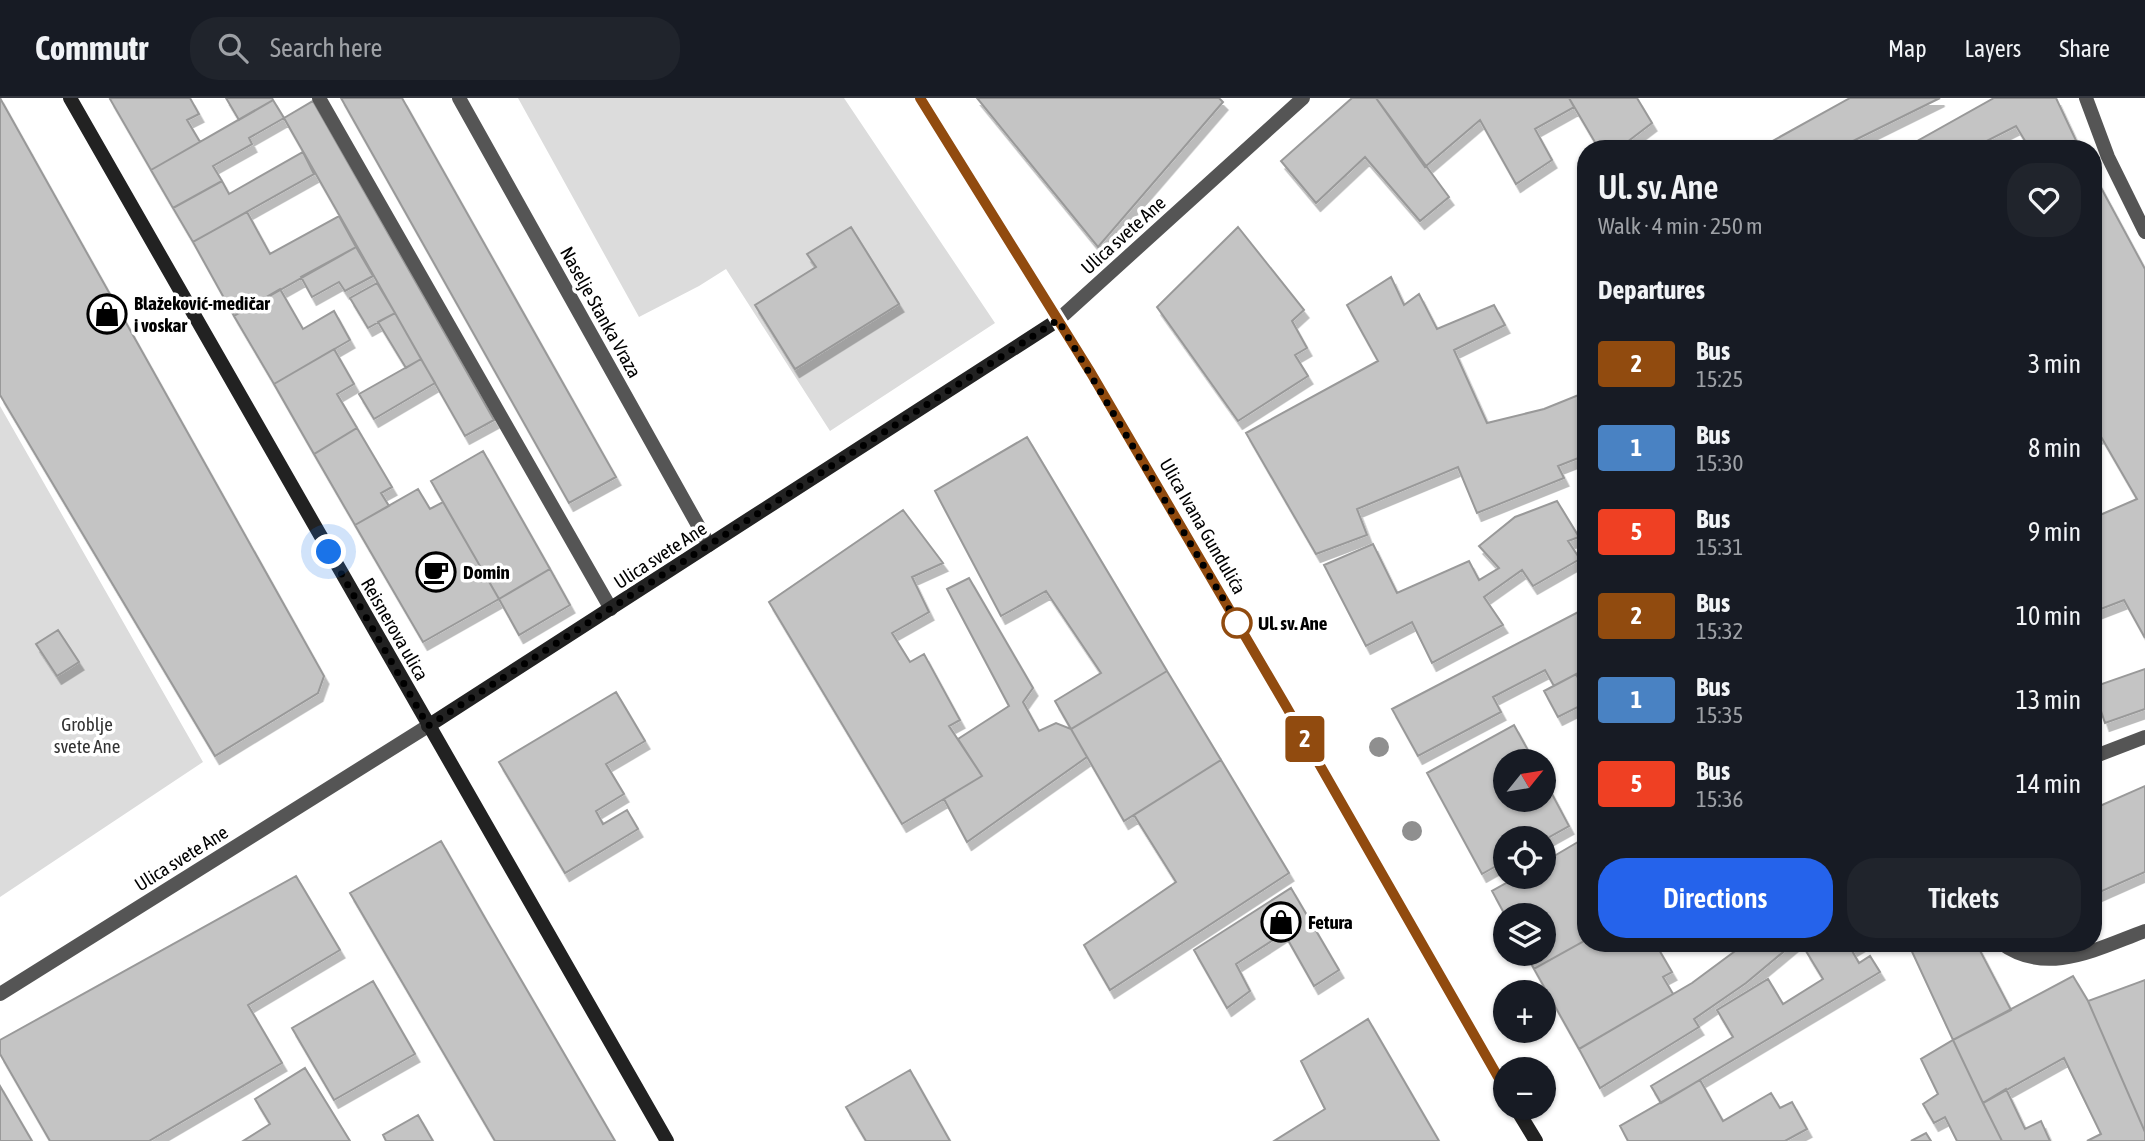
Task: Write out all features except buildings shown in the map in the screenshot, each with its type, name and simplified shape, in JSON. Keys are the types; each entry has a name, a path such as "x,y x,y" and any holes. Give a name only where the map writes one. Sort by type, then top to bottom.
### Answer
{"street":[{"name":"Reisnerova ulica","path":"70,98 667,1141"},
{"path":"319,98 611,609"},
{"name":"Naselje Stanka Vraza","path":"459,98 709,545"},
{"name":"Ulica Ivana Gundulića","path":"920,98 1058,320 1286,706 1493,1068"},
{"name":"Ulica svete Ane","path":"0,994 428,726 1058,320 1303,98"},
{"path":"2086,98 2102,140"},
{"path":"2102,141 2145,232"},
{"path":"2102,754 2145,737"},
{"path":"2102,946 2145,931"},
{"path":"2014,952 2042,960 2070,958 2087,952"},
{"path":"1523,1120 1536,1141"}],"green space":[{"path":"518,98 844,98 995,323 830,431 726,269 639,317"},
{"name":"Groblje svete Ane","path":"0,406 203,762 0,897"}],"bus line":[{"name":"2","path":"920,98 1091,373 1286,706 1493,1069"}],"place":[{"name":"Blažeković-medičar i voskar","path":"107,314"},
{"name":"Domin","path":"436,572"},
{"name":"Ul. sv. Ane","path":"1237,623"},
{"name":"Fetura","path":"1281,922"}],"route":[{"path":"329,552 428,726 1058,320 1244,634 1237,623"}]}
